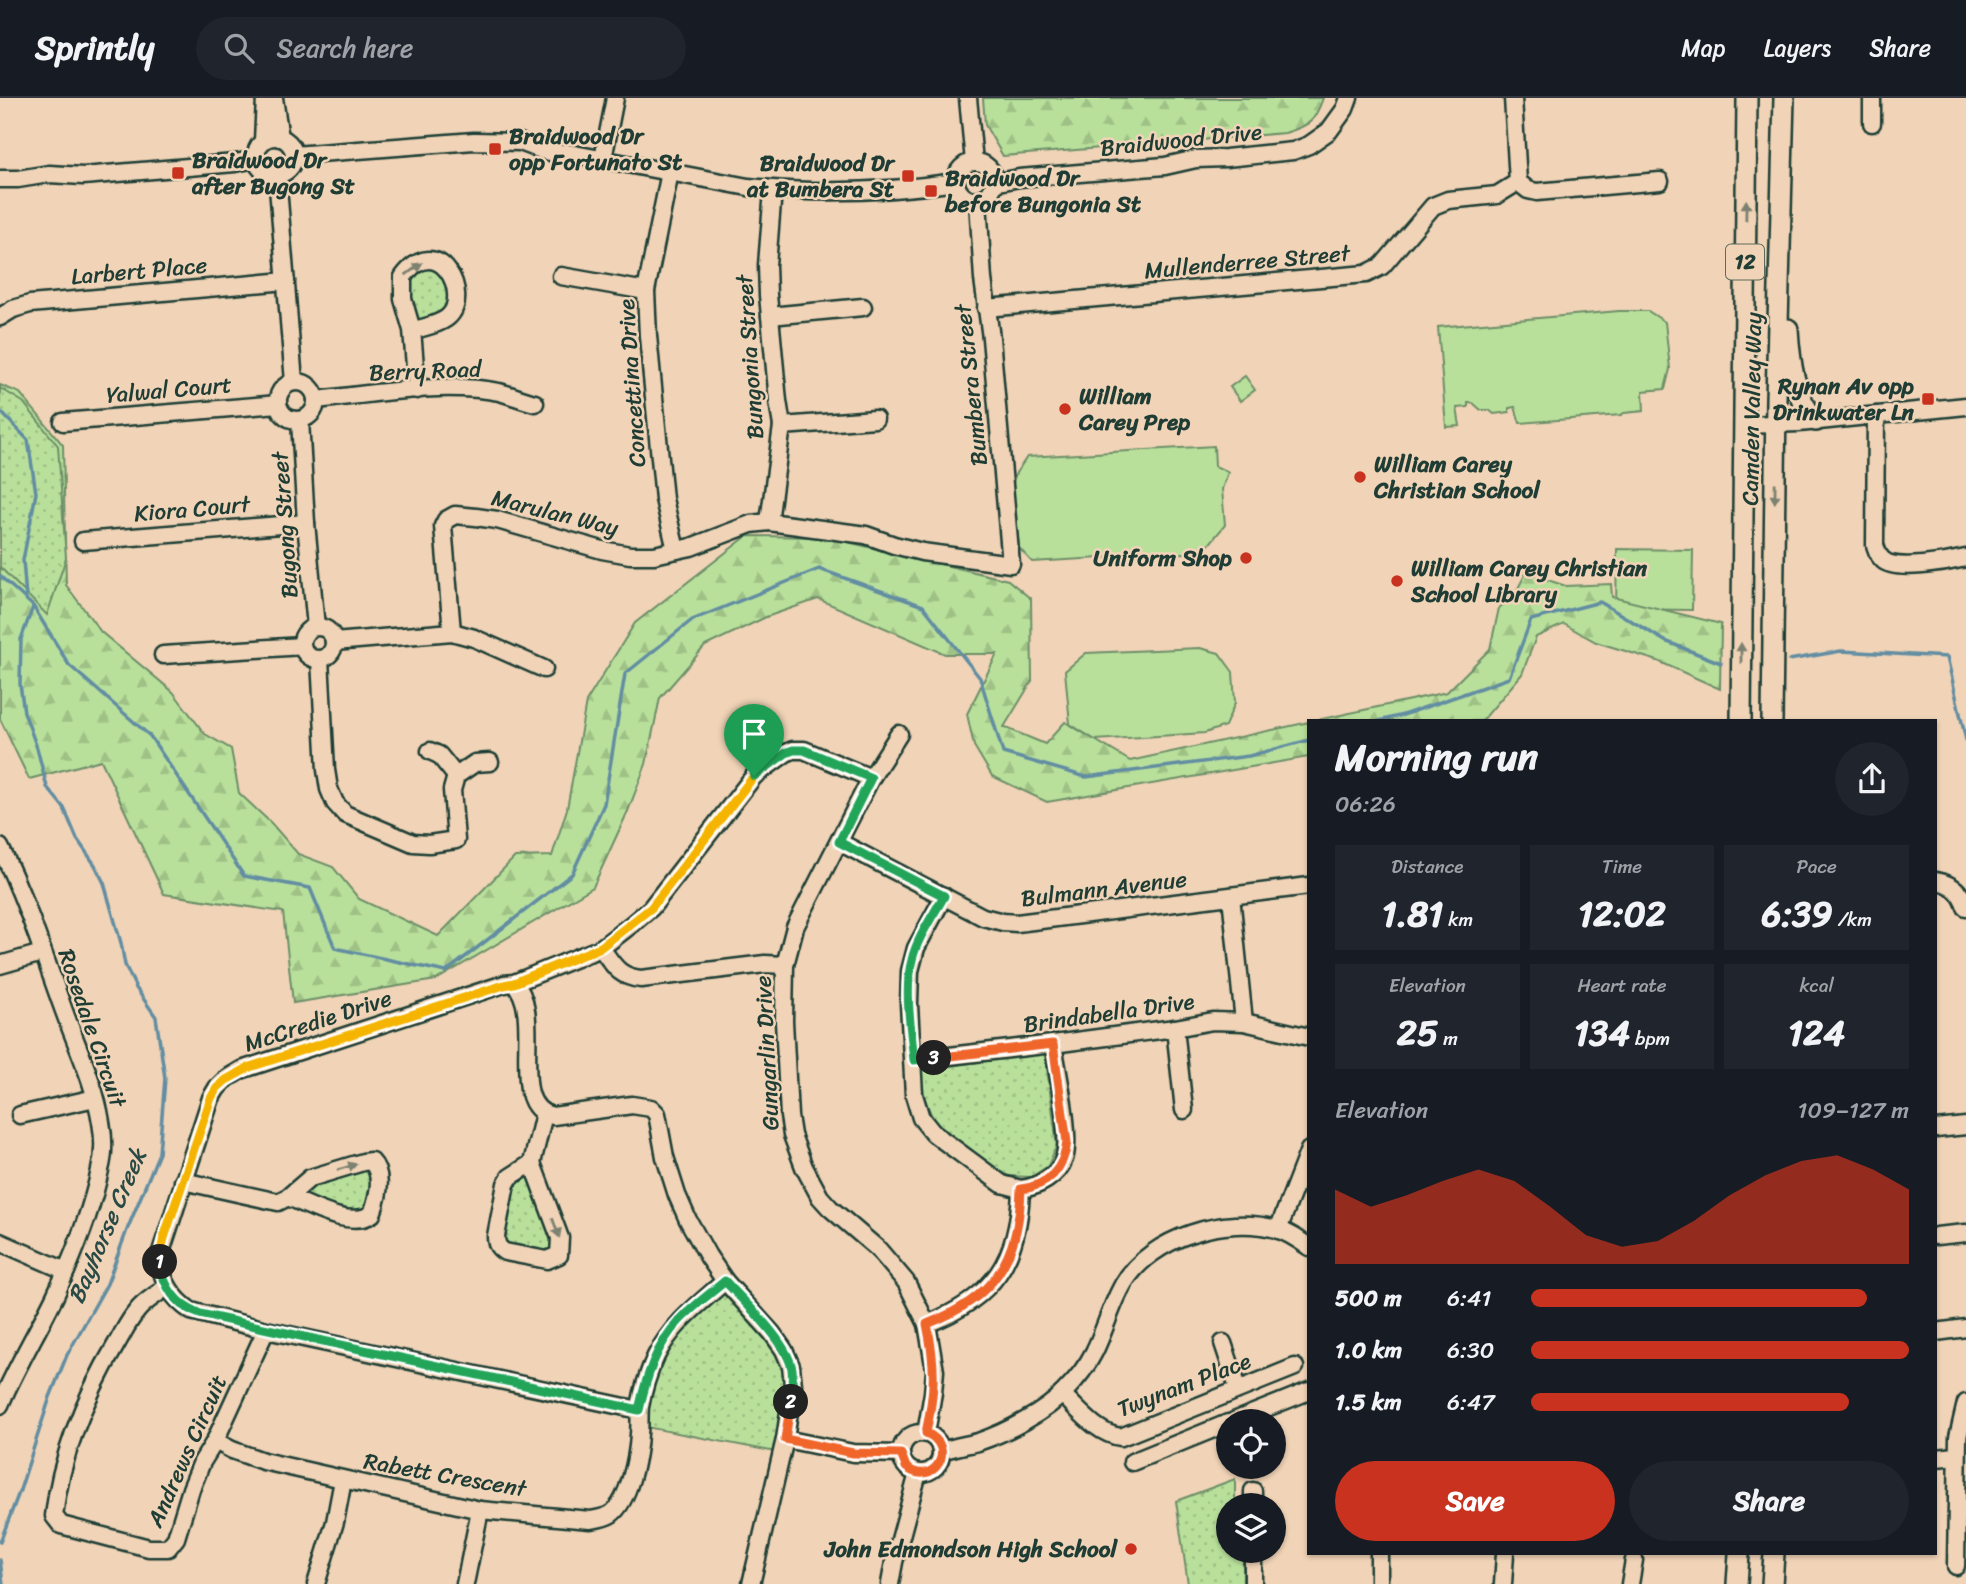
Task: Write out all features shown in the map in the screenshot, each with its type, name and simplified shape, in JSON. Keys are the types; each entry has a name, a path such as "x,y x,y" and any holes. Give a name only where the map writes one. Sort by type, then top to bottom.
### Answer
{"main road":[{"name":"Camden Valley Way","path":"1741,719 1747,98"},
{"name":"Camden Valley Way","path":"1772,719 1784,98"},
{"path":"1781,182 1791,228 1788,326 1790,349 1802,403 1816,421"},
{"path":"1737,1584 1739,1555"},
{"path":"1772,1584 1774,1555"}],"street":[{"path":"263,141 265,98"},
{"path":"274,98 281,138"},
{"path":"603,159 615,98"},
{"path":"968,98 974,162"},
{"name":"Braidwood Drive","path":"994,183 1018,178 1156,168 1195,159 1293,151 1309,145 1329,131 1345,109 1349,98"},
{"path":"1513,98 1518,182 1528,190 1537,192 1660,181"},
{"path":"1872,98 1872,123"},
{"path":"281,138 290,144 294,155 288,170 277,175 266,173 258,165 257,149 263,141 281,138"},
{"path":"294,155 474,141 520,142 544,151 569,153 773,190 853,190 956,182"},
{"path":"0,179 49,174 83,176 256,159"},
{"path":"974,162 985,165 994,177 989,195 978,201 965,198 956,182 963,167 974,162"},
{"name":"Concettina Drive","path":"670,172 646,291 664,499 677,550"},
{"path":"277,175 294,383"},
{"name":"Mullenderree Street","path":"986,308 1366,274 1382,266 1433,205 1448,200 1497,195 1518,182"},
{"name":"Bungonia Street","path":"769,522 782,426 767,265 773,190"},
{"name":"Bumbera Street","path":"978,201 1011,564"},
{"path":"412,330 447,318 455,307 451,274 438,262 421,262 414,265 403,277 403,299 412,330 417,390"},
{"path":"561,276 646,291"},
{"name":"Larbert Place","path":"0,317 13,309 30,304 286,281"},
{"path":"770,316 863,307"},
{"path":"294,383 304,383 312,389 316,400 313,412 300,420 286,417 278,404 282,389 294,383"},
{"name":"Berry Road","path":"316,400 417,390 463,389 500,392 535,403"},
{"name":"Yalwal Court","path":"63,422 278,404"},
{"path":"1744,425 1816,421 1966,406"},
{"path":"1876,415 1875,545 1879,557 1895,566 1966,558"},
{"path":"782,426 875,419"},
{"name":"Bugong Street","path":"300,420 316,627"},
{"name":"Marulan Way","path":"452,632 443,526 450,517 465,515 497,520 630,555 654,555 691,547 751,524 769,522 866,535 915,551 1011,564"},
{"name":"Kiora Court","path":"83,541 306,523"},
{"path":"316,627 324,628 334,642 331,652 320,659 309,656 302,646 305,633 316,627"},
{"path":"334,642 452,632 474,638 544,669"},
{"path":"163,655 302,646"},
{"path":"320,659 329,789 335,803 345,814 413,843 429,844 456,840 452,790 456,776 475,763 489,762"},
{"name":"Gungarlin Drive","path":"899,734 871,778 795,926 785,965 784,1021 788,1106 792,1135 801,1160 811,1181 830,1208 877,1249 906,1282 927,1324 935,1371 926,1433"},
{"name":"McCredie Drive","path":"166,1287 160,1267 160,1255 183,1181 211,1098 217,1088 234,1074 365,1029 514,983 601,947 651,908 754,776 786,753 804,750 871,778"},
{"path":"430,751 439,755 456,776"},
{"name":"Bulmann Avenue","path":"839,842 983,917 1003,922 1017,923 1307,887"},
{"name":"Rosedale Circuit","path":"0,847 18,887 95,1098 103,1146 101,1168 66,1271 49,1308 5,1377 0,1405"},
{"path":"1937,881 1952,886 1963,898 1966,907"},
{"path":"944,896 916,948 909,971 914,1095 920,1118 942,1140 1002,1184 1021,1189 1038,1185 1060,1168 1067,1142 1053,1044"},
{"path":"1231,896 1244,1022"},
{"path":"601,947 619,972 641,979 765,964 785,965"},
{"path":"0,965 42,953"},
{"path":"514,983 520,988 528,1023 530,1099 544,1114 564,1116 632,1105 651,1108 657,1114 665,1157 688,1220 725,1281 772,1333 791,1366 793,1385 785,1439 751,1584"},
{"name":"Brindabella Drive","path":"914,1060 1053,1044 1213,1021 1244,1022 1307,1037"},
{"path":"1175,1028 1184,1110"},
{"path":"20,1115 95,1098"},
{"path":"532,1164 510,1177 506,1184 496,1242 505,1252 547,1260 559,1255 560,1238 532,1164 544,1114"},
{"path":"1937,1129 1966,1126"},
{"path":"1278,1230 1307,1155"},
{"path":"183,1181 278,1202 310,1178 363,1162 372,1161 377,1167 379,1175 372,1214 362,1219 321,1211 288,1197"},
{"path":"927,1324 970,1304 988,1287 1004,1265 1015,1239 1021,1189"},
{"path":"942,1451 996,1434 1048,1405 1062,1394 1087,1365 1095,1351 1124,1282 1152,1254 1178,1239 1214,1227 1243,1225 1278,1230 1307,1246"},
{"path":"1937,1236 1966,1233"},
{"path":"0,1242 66,1271"},
{"name":"Rabett Crescent","path":"215,1441 253,1458 480,1510 590,1520 604,1517 613,1512 623,1499 631,1476 645,1381 657,1353 678,1322 725,1281"},
{"path":"166,1287 191,1311 266,1330 639,1410"},
{"name":"Andrews Circuit","path":"166,1287 136,1311 82,1411 56,1490 54,1516 61,1525 149,1548 168,1548 176,1538 202,1461 215,1441 266,1330"},
{"path":"1937,1332 1966,1328"},
{"path":"1223,1343 1238,1388"},
{"name":"Twynam Place","path":"1062,1394 1102,1431 1110,1436 1121,1437 1295,1367"},
{"path":"1264,1409 1307,1392"},
{"path":"1956,1566 1958,1437 1966,1403"},
{"path":"1132,1462 1216,1428"},
{"path":"916,1433 926,1433 936,1439 942,1451 937,1466 929,1472 918,1473 906,1467 901,1454 902,1445 908,1437 916,1433"},
{"path":"785,1439 853,1453 901,1454"},
{"path":"1937,1458 1957,1455"},
{"path":"890,1584 918,1473"},
{"path":"316,1584 335,1522 343,1480"},
{"path":"465,1584 480,1510"},
{"path":"1378,1584 1379,1555"},
{"path":"1503,1584 1504,1555"},
{"path":"1630,1584 1634,1560"},
{"path":"1252,1563 1252,1584"}],"green space":[{"path":"983,98 1323,98 1310,122 1285,133 1003,156 985,125"},
{"path":"426,263 448,274 449,311 420,325 408,310 412,272"},
{"path":"1619,311 1648,311 1665,322 1670,369 1665,389 1643,391 1644,411 1520,423 1515,407 1509,408 1509,412 1494,414 1468,403 1468,407 1457,408 1460,426 1446,427 1438,327"},
{"path":"1245,376 1255,390 1240,401 1230,387"},
{"path":"0,385 20,393 63,445 66,585 101,632 173,692 205,734 231,749 239,793 271,823 298,854 333,867 359,899 438,936 515,857 552,856 567,809 586,702 635,623 747,536 826,537 1008,580 1031,599 1032,681 1004,727 1045,744 1065,722 1130,761 1307,722 1307,757 1047,802 992,776 974,746 967,714 997,654 945,654 818,599 766,617 705,646 660,698 646,764 593,887 436,980 293,1003 283,912 164,894 101,760 29,779 0,719"},
{"path":"0,388 23,402 58,446 66,558 47,615 0,567"},
{"path":"1214,446 1215,466 1228,472 1222,489 1225,525 1203,552 1032,562 1019,548 1012,485 1016,473 1027,457"},
{"path":"1617,549 1693,550 1692,610 1616,609"},
{"path":"1526,573 1566,586 1611,584 1612,597 1721,624 1720,689 1658,661 1596,642 1564,624 1536,637 1522,674 1484,719 1322,719 1447,692 1490,649 1499,608 1515,594"},
{"path":"1200,648 1219,653 1233,672 1235,703 1225,726 1205,733 1095,740 1070,724 1065,671 1086,653"},
{"path":"1045,1053 1057,1145 1048,1166 1031,1177 1006,1176 937,1128 925,1100 920,1070"},
{"path":"359,1169 368,1171 373,1178 367,1211 356,1216 305,1199 307,1188 312,1184"},
{"path":"531,1170 556,1240 550,1254 504,1246 500,1232 511,1183"},
{"path":"724,1287 763,1331 780,1357 786,1382 776,1452 646,1427 650,1388 663,1355 681,1330"},
{"path":"1235,1479 1235,1493 1216,1493 1216,1563 1243,1563 1243,1584 1188,1584 1176,1501"}],"waterway":[{"path":"0,411 28,440 36,493 23,560 26,598"},
{"path":"0,576 33,606 69,665 150,736 244,876 310,888 335,948 446,972 572,874 604,804 625,674 692,620 819,569 923,606 980,678 1003,753 1086,777 1249,756 1307,741"},
{"path":"1387,719 1509,678 1531,620 1600,602 1665,641 1721,663"},
{"name":"Bayhorse Creek","path":"0,1542 67,1355 107,1284 159,1153 165,1078 156,1017 136,988 125,965 104,883 77,839 64,808 47,787 24,712 20,684 21,639 33,607"},
{"path":"1789,660 1841,651 1947,657 1966,740"},
{"name":"Bayhorse Creek","path":"0,1560 3,1584"}],"place":[{"name":"Braidwood Dr opp Fortunato St","path":"495,149"},
{"name":"Braidwood Dr after Bugong St","path":"178,173"},
{"name":"Braidwood Dr at Bumbera St","path":"908,176"},
{"name":"Braidwood Dr before Bungonia St","path":"931,191"},
{"name":"Rynan Av opp Drinkwater Ln","path":"1928,399"},
{"name":"William Carey Prep","path":"1065,409"},
{"name":"William Carey Christian School","path":"1360,477"},
{"name":"Uniform Shop","path":"1246,558"},
{"name":"William Carey Christian School Library","path":"1397,581"},
{"name":"John Edmondson High School","path":"1131,1549"}],"route":[{"path":"804,750 871,778 839,842 944,896 916,948 909,971 914,1060 1053,1044 1067,1142 1065,1157 1060,1168 1049,1178 1038,1185 1021,1189 1015,1239 1004,1265 988,1287 970,1304 927,1324 935,1371 926,1433 936,1439 942,1451 937,1466 929,1472 914,1472 906,1467 901,1454 853,1453 785,1439 793,1385 791,1366 772,1333 725,1281 678,1322 657,1353 645,1381 639,1410 266,1330 200,1314 181,1304 166,1287 160,1267 160,1255 205,1112 217,1088 234,1074 250,1067 514,983 601,947 651,908 754,776 786,753 804,750"}]}
